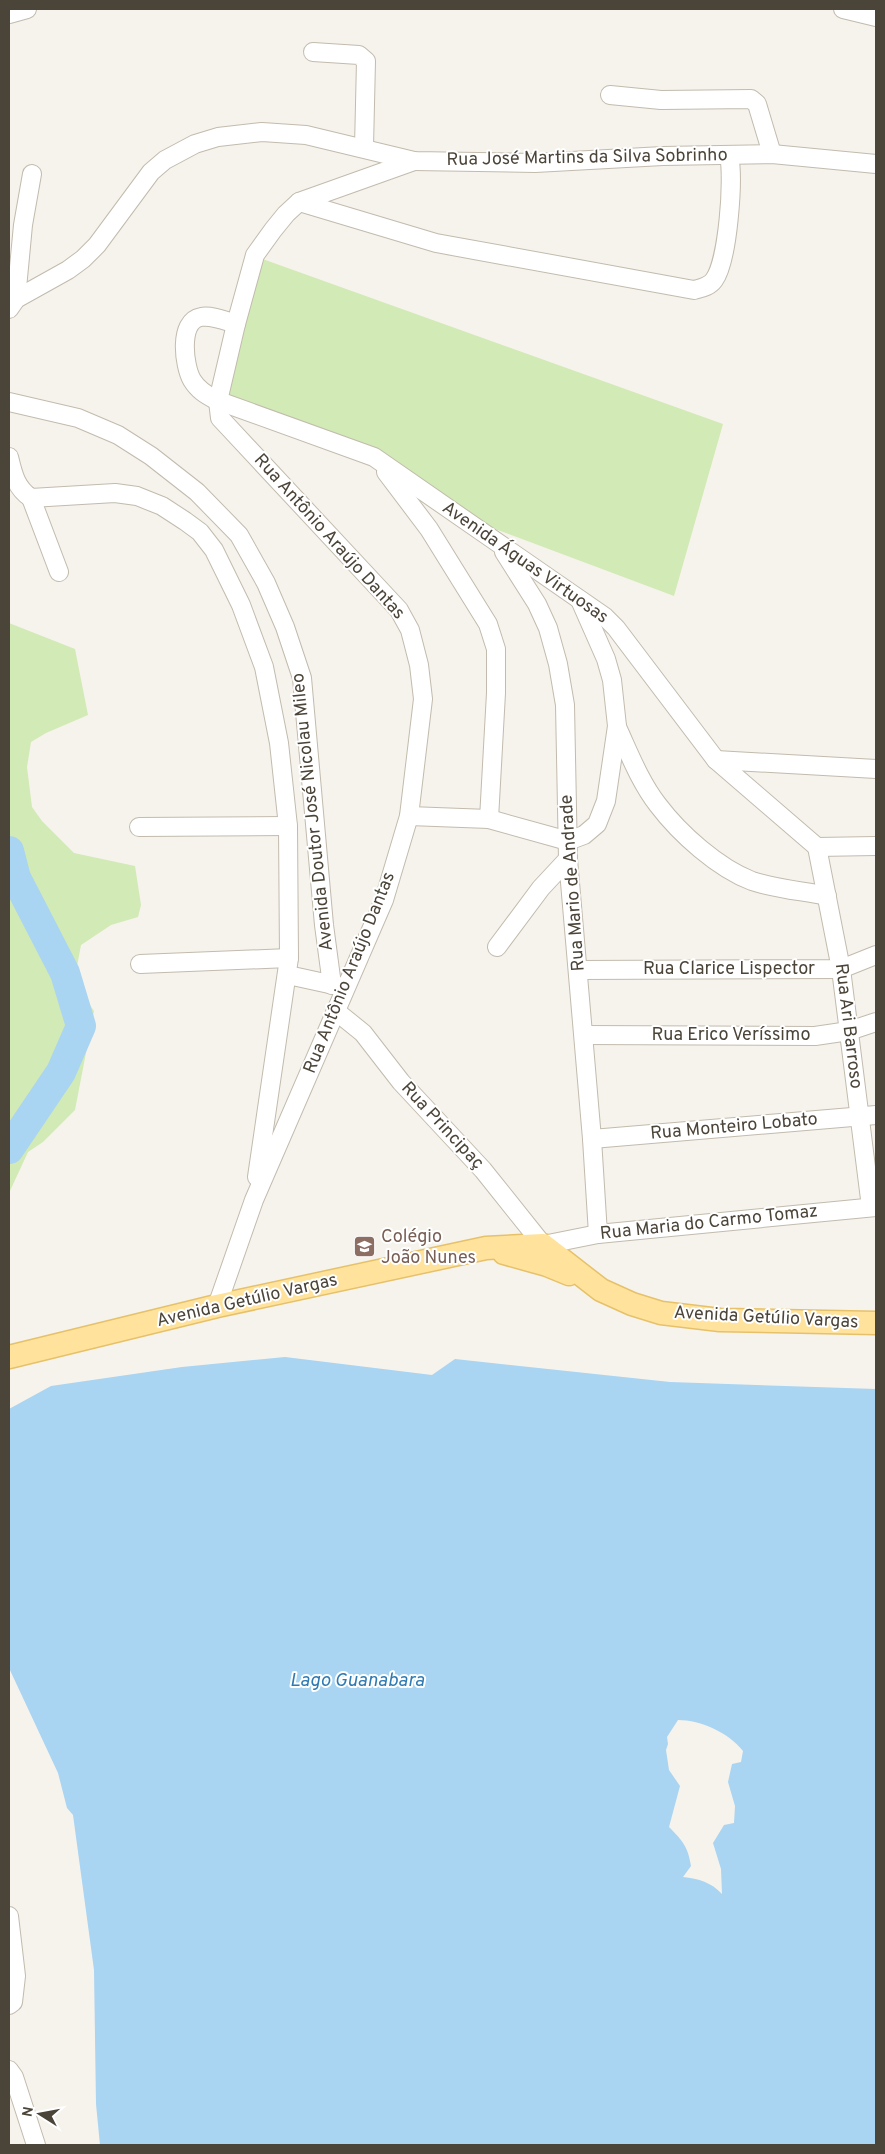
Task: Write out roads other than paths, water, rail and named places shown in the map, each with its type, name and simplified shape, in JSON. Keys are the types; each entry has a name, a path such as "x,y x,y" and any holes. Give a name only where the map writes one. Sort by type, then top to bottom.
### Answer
{"main road":[{"name":"Avenida Getúlio Vargas","path":"9,1357 217,1306 486,1248 542,1245 601,1290"},
{"name":"Avenida Getúlio Vargas","path":"486,1248 547,1265 632,1304 661,1313 720,1320 876,1323"}],"street":[{"path":"9,14 27,9"},
{"path":"843,9 876,17"},
{"path":"314,52 359,56 366,61 364,147"},
{"path":"610,95 661,100 751,100 757,104 772,154"},
{"name":"Rua José Martins da Silva Sobrinho","path":"12,304 83,259 97,245 151,172 165,160 195,144 218,137 262,132 306,135 364,147 414,161 535,163 772,154 822,157 876,164"},
{"path":"299,202 436,243 694,290 710,284 721,267 730,206 732,176 729,155"},
{"path":"236,324 201,316 192,323 186,338 185,359 192,380 202,393 218,401 255,255 286,214 299,202 414,161"},
{"path":"12,304 32,174"},
{"name":"Avenida Águas Virtuosas","path":"218,401 374,457 605,617 616,628 716,760 817,847"},
{"name":"Rua Antônio Araújo Dantas","path":"217,1306 254,1200 337,1012 339,986 384,900 409,816 423,699 410,630 399,610 220,418 218,401"},
{"name":"Avenida Doutor José Nicolau Mileo","path":"9,402 78,418 118,435 151,456 197,492 239,535 266,583 285,627 302,678 324,925 339,986"},
{"path":"374,457 429,528 488,624 496,649 497,672 489,819"},
{"path":"9,458 16,482 25,494 31,498 59,572"},
{"path":"31,498 115,494 137,496 162,506 185,521 200,532 214,550 241,605 264,667 279,742 288,826 289,966 254,1200"},
{"name":"Rua Mario de Andrade","path":"500,545 536,604 548,628 558,664 565,705 568,859 579,970 598,1234"},
{"path":"409,816 489,819 568,841 589,832 597,824 606,801 617,726 612,680 606,659 579,598"},
{"path":"617,726 634,765 658,805 696,845 722,866 753,881 827,896"},
{"path":"716,760 876,769"},
{"path":"139,827 288,826"},
{"path":"817,847 876,846"},
{"name":"Rua Ari Barroso","path":"817,847 841,969 849,1031 868,1115 874,1207"},
{"path":"497,948 542,888 568,859"},
{"name":"Rua Clarice Lispector","path":"579,970 841,969 876,955"},
{"path":"140,964 289,966 339,986"},
{"name":"Rua Principaç","path":"337,1012 364,1033 401,1082 483,1170 542,1245"},
{"name":"Rua Erico Veríssimo","path":"584,1035 815,1036 849,1031 876,1022"},
{"name":"Rua Monteiro Lobato","path":"592,1139 868,1115"},
{"name":"Rua Maria do Carmo Tomaz","path":"542,1245 598,1234 874,1207"},
{"path":"9,1916 16,1976 13,2002 9,2005"},
{"path":"9,2070 14,2077 36,2145"}],"water":[{"name":"Lago Guanabara","path":"285,1357 432,1375 455,1359 670,1382 876,1389 876,2145 100,2145 96,2104 94,1970 73,1815 67,1808 58,1773 9,1668 9,1409 51,1386 182,1367","holes":["678,1720 705,1725 722,1733 743,1751 741,1762 732,1764 728,1782 735,1806 734,1823 724,1825 713,1843 721,1869 722,1894 704,1882 683,1877 691,1866 688,1854 681,1840 669,1827 680,1786 669,1770 666,1750 668,1744 667,1737"]}],"waterway":[{"path":"9,851 16,878 65,973 81,1026 61,1072 9,1149"}],"place":[{"name":"Colégio João Nunes","path":"365,1247"}]}
